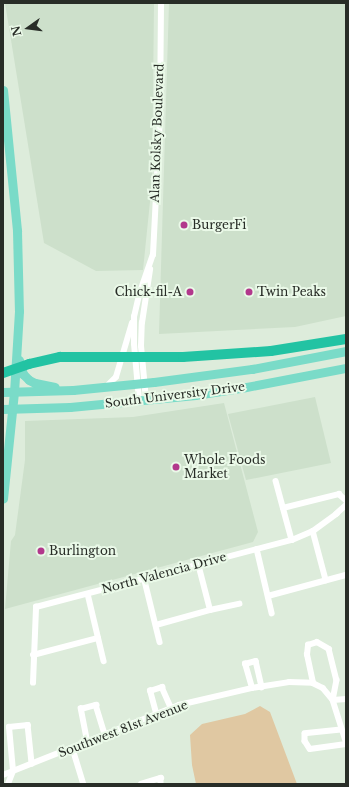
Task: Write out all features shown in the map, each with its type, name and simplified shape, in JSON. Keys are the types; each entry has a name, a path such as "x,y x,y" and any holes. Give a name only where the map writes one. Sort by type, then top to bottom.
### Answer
{"highway":[{"path":"3,372 60,357 183,358 271,350 346,339"}],"main road":[{"path":"3,90 17,231 19,311 14,392 7,409 3,498"},
{"path":"3,372 17,351"},
{"path":"17,351 22,370 29,380 35,383 73,390"},
{"name":"South University Drive","path":"3,392 73,390 140,384 252,369 346,351"},
{"name":"South University Drive","path":"7,409 70,407 226,391 346,368"}],"street":[{"name":"Alan Kolsky Boulevard","path":"140,384 142,323 151,262 160,118 161,3"},
{"name":"Alan Kolsky Boulevard","path":"142,400 134,317 140,292 151,262"},
{"path":"105,387 116,377 134,317"},
{"path":"276,481 292,540"},
{"path":"283,508 339,494 346,500"},
{"name":"North Valencia Drive","path":"33,655 36,607 292,540 313,531 346,505"},
{"path":"313,531 326,580"},
{"path":"257,549 272,613"},
{"path":"198,564 210,610"},
{"path":"268,596 346,575"},
{"path":"144,578 160,642"},
{"path":"88,594 104,661"},
{"path":"156,625 210,610 239,604"},
{"path":"32,683 33,655 98,638"},
{"path":"333,700 338,680 329,649 317,642 308,645 307,655 313,683 323,688 333,700 346,743 310,749 305,741 305,734 341,730"},
{"path":"252,688 245,664 256,661 262,687"},
{"name":"Southwest 81st Avenue","path":"3,775 73,749 87,741 171,708 252,688 289,682 313,683"},
{"path":"156,714 150,691 162,687 171,708"},
{"path":"333,700 346,699"},
{"path":"87,741 81,709 96,705 105,734"},
{"path":"8,784 13,771 9,727 28,725 32,764"},
{"path":"73,749 84,784"},
{"name":"Southwest 81st Avenue","path":"3,772 13,771"},
{"path":"141,784 161,778 161,784"}],"shaded area":[{"path":"5,3 154,3 152,182 143,270 96,271 44,243"},
{"path":"169,3 346,3 346,316 295,327 159,334"},
{"path":"315,397 331,463 246,480 228,414"},
{"path":"224,403 258,532 253,542 5,609 11,541 15,535 25,460 25,421 133,417"},
{"path":"260,706 270,712 297,784 196,784 192,765 190,735 202,724 245,714"}],"place":[{"name":"BurgerFi","path":"184,225"},
{"name":"Chick-fil-A","path":"190,292"},
{"name":"Twin Peaks","path":"249,292"},
{"name":"Whole Foods Market","path":"176,467"},
{"name":"Burlington","path":"41,551"}]}
